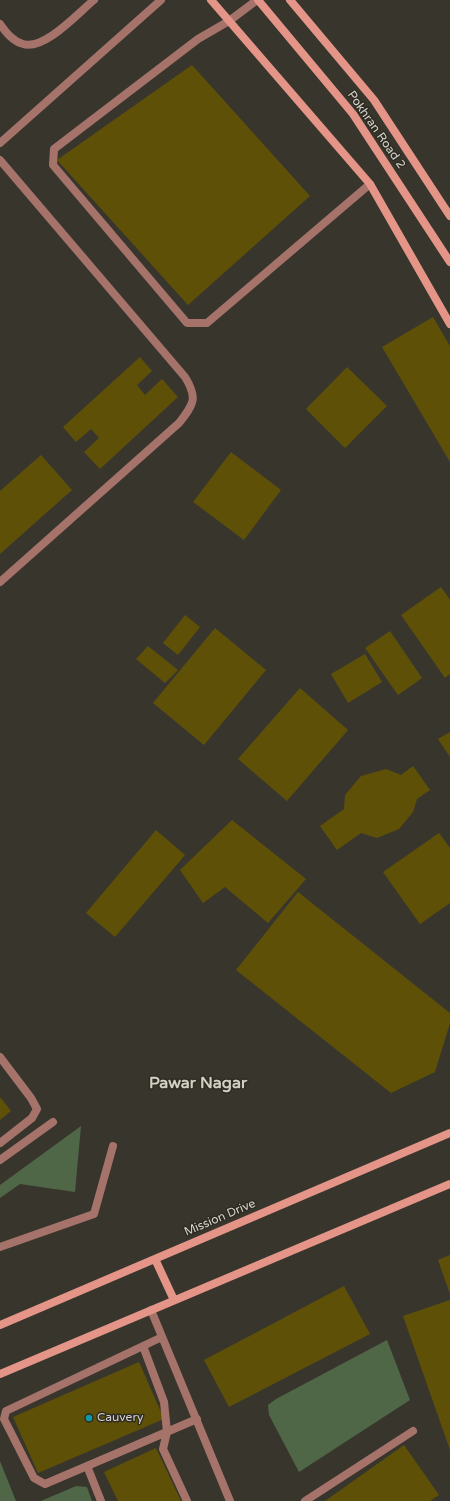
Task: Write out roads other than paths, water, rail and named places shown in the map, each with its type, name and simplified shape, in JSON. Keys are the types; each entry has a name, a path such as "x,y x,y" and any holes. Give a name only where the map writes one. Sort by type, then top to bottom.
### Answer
{"street":[{"path":"0,24 11,38 23,45 37,44 48,39 94,0"},
{"path":"0,143 161,0"},
{"path":"211,0 370,184 450,324"},
{"path":"258,0 229,21 198,39 54,149 53,165 186,323 207,323 370,184"},
{"name":"Pokhran Road 2","path":"258,0 353,114 450,262"},
{"name":"Pokhran Road 2","path":"290,0 374,100 450,216"},
{"path":"0,160 184,377 192,389 193,400 188,412 179,423 0,582"},
{"path":"0,1057 31,1098 37,1109 32,1118 0,1143"},
{"path":"0,1160 53,1122"},
{"name":"Mission Drive","path":"0,1324 450,1133"},
{"path":"0,1247 94,1214 113,1146"},
{"path":"0,1374 450,1184"},
{"path":"155,1259 174,1300"},
{"path":"151,1310 230,1501"},
{"path":"162,1337 6,1410 4,1419 34,1478 45,1484 196,1419"},
{"path":"143,1346 164,1402 167,1432 163,1449 187,1501"},
{"path":"305,1501 413,1431"},
{"path":"87,1466 101,1501"}],"place":[{"name":"Cauvery","path":"89,1418"}],"district":[{"name":"Pawar Nagar","path":"198,1084"}]}
